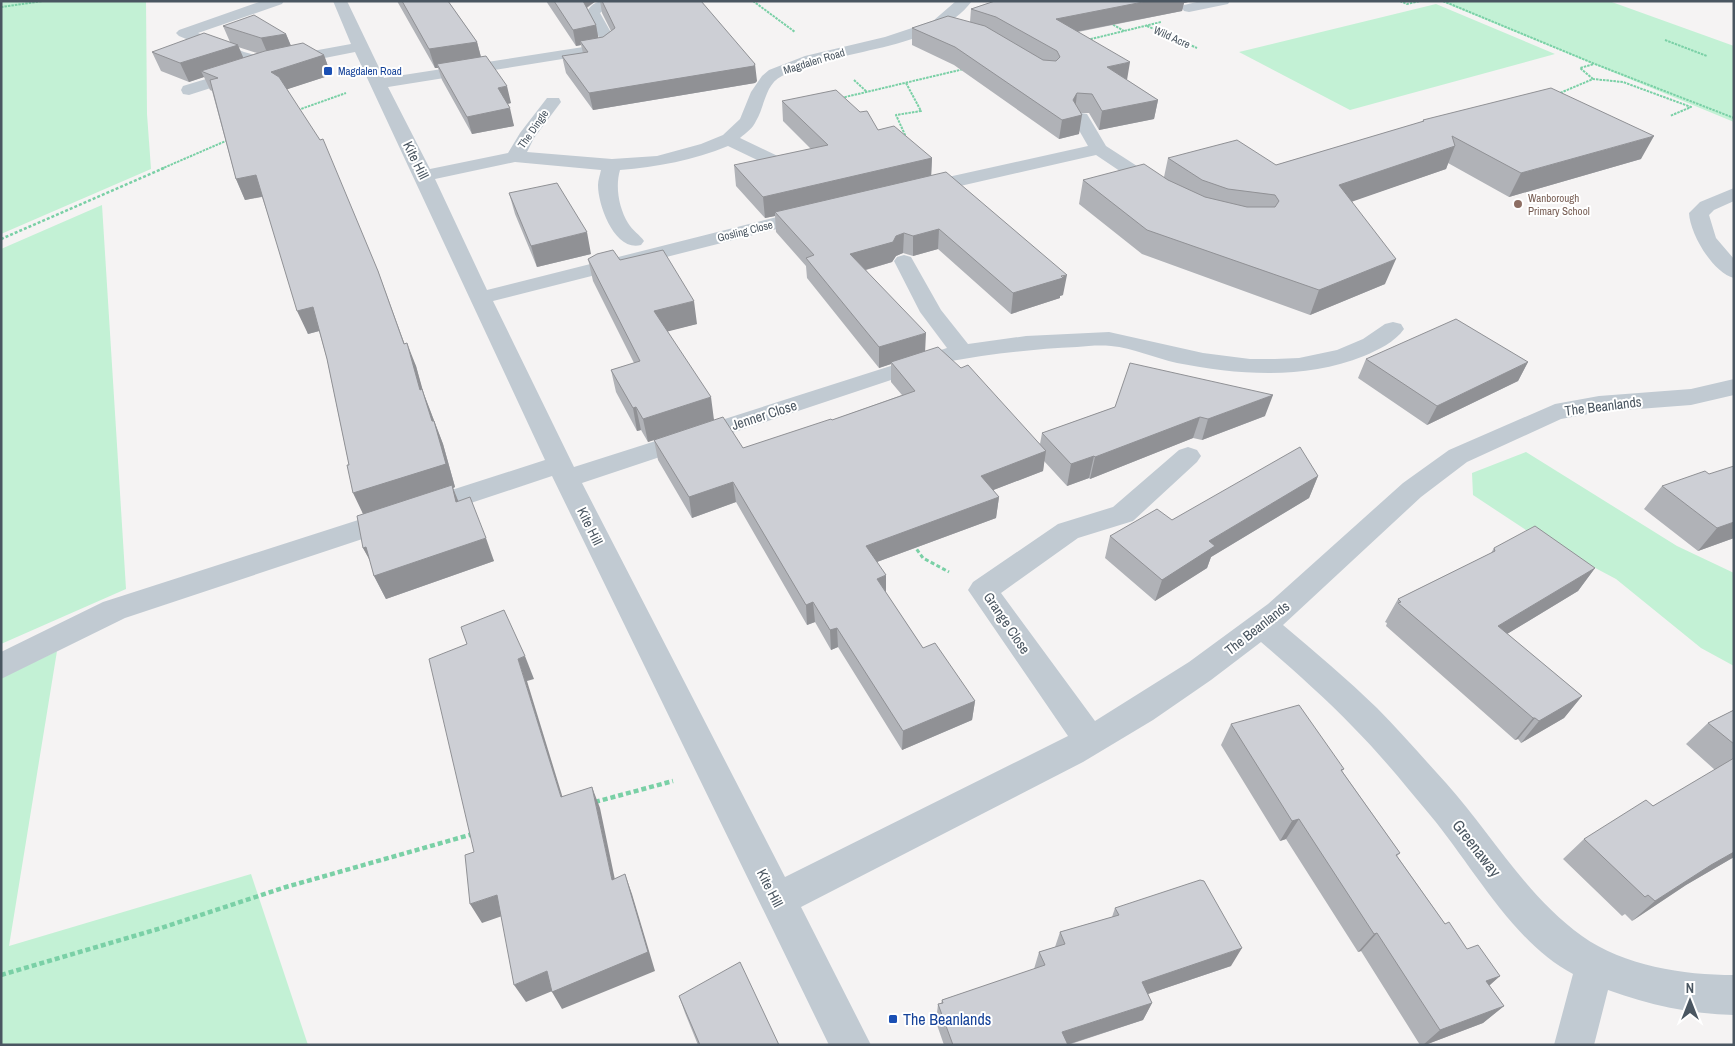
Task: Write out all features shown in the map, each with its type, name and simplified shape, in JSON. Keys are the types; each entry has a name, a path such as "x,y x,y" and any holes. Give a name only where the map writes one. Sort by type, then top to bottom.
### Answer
{"street":[{"path":"269,64 238,55 184,33 277,1"},
{"name":"Kite Hill","path":"340,1 359,47 424,176 563,472 711,771 851,1045"},
{"path":"378,84 602,49 609,43 593,13 596,8 608,1"},
{"name":"Magdalen Road","path":"424,176 515,157 612,165 634,164 672,158 707,148 729,140 748,121 760,92 768,79 785,68 889,41 938,24 949,17 965,1"},
{"path":"1190,6 1223,1"},
{"path":"938,24 956,29"},
{"path":"189,90 269,64 359,47"},
{"name":"The Dingle","path":"515,157 526,137 553,102"},
{"path":"1081,118 1100,149 1174,198"},
{"path":"729,140 778,162"},
{"path":"906,192 1100,149"},
{"path":"612,165 607,182 608,194 619,225 634,241"},
{"path":"1734,194 1706,206 1699,213 1698,223 1714,249 1734,272"},
{"name":"Gosling Close","path":"480,298 828,210"},
{"path":"904,261 931,312 962,351"},
{"name":"Jenner Close","path":"1,666 114,610 940,356 962,351 1063,340 1112,339 1178,356 1211,361 1262,367 1301,366 1331,359 1370,345 1393,329"},
{"name":"The Beanlands","path":"777,900 1090,741 1142,710 1200,671 1262,625 1329,568 1419,485 1438,469 1458,456 1555,412 1570,408 1691,397 1733,388"},
{"name":"Grange Close","path":"1090,741 983,590 1068,531 1123,514 1188,456"},
{"name":"Greenaway","path":"1262,625 1354,706 1393,747 1455,818 1509,889 1568,949 1595,965 1632,980 1685,990 1734,995"},
{"path":"1574,1045 1595,965"}],"path":[{"path":"1,7 43,1"},
{"path":"754,1 826,56"},
{"path":"1400,1 1407,4 1420,1"},
{"path":"1443,1 1595,64 1734,118"},
{"name":"Wild Acre","path":"1086,40 1191,15 1190,6"},
{"path":"1108,22 1124,31"},
{"name":"Wild Acre","path":"1147,26 1197,48"},
{"path":"1665,40 1708,56"},
{"path":"1593,79 1580,68 1595,64"},
{"path":"840,98 972,67"},
{"path":"1568,97 1560,93 1593,79 1623,82 1691,107 1670,116"},
{"path":"292,112 333,97 378,84"},
{"path":"1,239 228,140"},
{"path":"912,542 923,558 983,590"},
{"path":"588,804 711,771"},
{"path":"1,975 158,929 286,887 475,834"}],"green space":[{"path":"1,1 146,1 147,114 151,169 1,234"},
{"path":"1440,1 1609,1 1734,46 1734,122"},
{"path":"1436,4 1555,54 1350,110 1239,52"},
{"path":"102,205 126,589 1,644 1,249"},
{"path":"1526,452 1677,546 1734,573 1734,666 1701,648 1616,579 1535,536 1473,495 1472,473"},
{"path":"57,651 9,946 251,874 308,1045 1,1045 1,678"}],"building":[{"path":"402,1 448,1 477,42 429,49"},
{"path":"554,1 583,1 596,25 573,30"},
{"path":"602,1 701,1 755,64 754,66 589,93 562,56 588,52 580,41 603,37 615,28"},
{"path":"995,1 1148,1 1056,19 1130,62 1107,67 1158,100 1102,111 1092,94 1077,93 1073,100 1082,115 1062,120 955,47 912,28 948,16 985,26 1043,60 1056,61 1060,57 1057,51 996,17 971,9"},
{"path":"254,15 286,34 261,38 223,26"},
{"path":"204,33 238,45 180,63 152,52"},
{"path":"303,43 324,55 271,72 279,77 320,140 323,139 378,271 404,344 407,343 420,390 422,389 432,421 434,421 446,464 353,493 327,359 313,307 297,311 256,175 236,179 210,80 218,78 201,71 265,51"},
{"path":"486,56 507,86 498,88 510,108 467,117 437,64"},
{"path":"1551,88 1654,136 1521,173 1452,136 1455,146 1339,185 1396,259 1319,290 1147,230 1083,180 1144,164 1168,180 1205,197 1247,207 1275,207 1279,201 1275,195 1228,189 1202,180 1168,158 1237,140 1276,165 1423,120"},
{"path":"836,90 860,112 867,111 878,130 894,126 932,158 763,197 734,165 828,145 782,101"},
{"path":"946,172 1067,275 1061,276 1063,278 1013,293 939,229 913,236 904,233 896,236 893,242 850,254 926,333 879,347 806,258 814,255 775,212"},
{"path":"557,183 587,232 531,246 509,193"},
{"path":"613,250 620,260 663,250 694,301 654,311 711,397 643,419 636,407 633,408 611,370 640,361 588,259 597,254"},
{"path":"1456,319 1528,362 1437,406 1366,359"},
{"path":"938,347 961,368 968,365 1046,451 981,476 999,497 866,546 886,575 877,579 923,648 935,643 975,701 903,731 837,628 830,630 813,602 806,605 733,482 689,497 654,440 723,417 743,448 832,420 915,391 891,362"},
{"path":"1130,363 1273,395 1208,419 1200,417 1095,457 1071,464 1042,433 1115,407"},
{"path":"1300,447 1318,476 1209,541 1215,546 1162,580 1110,536 1157,509 1172,520"},
{"path":"1734,466 1734,522 1717,528 1662,486 1705,471 1709,474"},
{"path":"452,485 456,502 470,497 486,538 374,576 366,547 363,548 357,516"},
{"path":"1535,526 1595,568 1498,626 1582,696 1539,721 1533,718 1398,603 1401,602 1398,599 1495,551 1494,548"},
{"path":"504,610 525,656 518,659 561,797 592,787 612,880 625,874 648,952 552,992 547,971 514,985 497,895 470,904 465,855 474,852 429,659 467,644 461,627"},
{"path":"1299,705 1344,769 1341,770 1400,853 1396,855 1445,924 1449,922 1467,949 1478,945 1500,976 1486,981 1504,1006 1440,1030 1377,933 1374,934 1299,819 1292,821 1231,724"},
{"path":"1734,710 1734,744 1708,723"},
{"path":"1734,758 1734,852 1655,901 1648,895 1645,897 1584,839 1646,800 1653,806"},
{"path":"1200,880 1204,881 1242,948 1142,982 1152,1003 1062,1032 1068,1045 953,1045 938,1004 943,1003 942,1000 1045,965 1039,952 1065,944 1060,932 1119,915 1115,908"},
{"path":"740,962 779,1045 700,1045 679,996"}],"place":[{"name":"Magdalen Road","path":"328,71"},
{"name":"Wanborough Primary School","path":"1518,204"},
{"name":"The Beanlands","path":"893,1019"}]}
